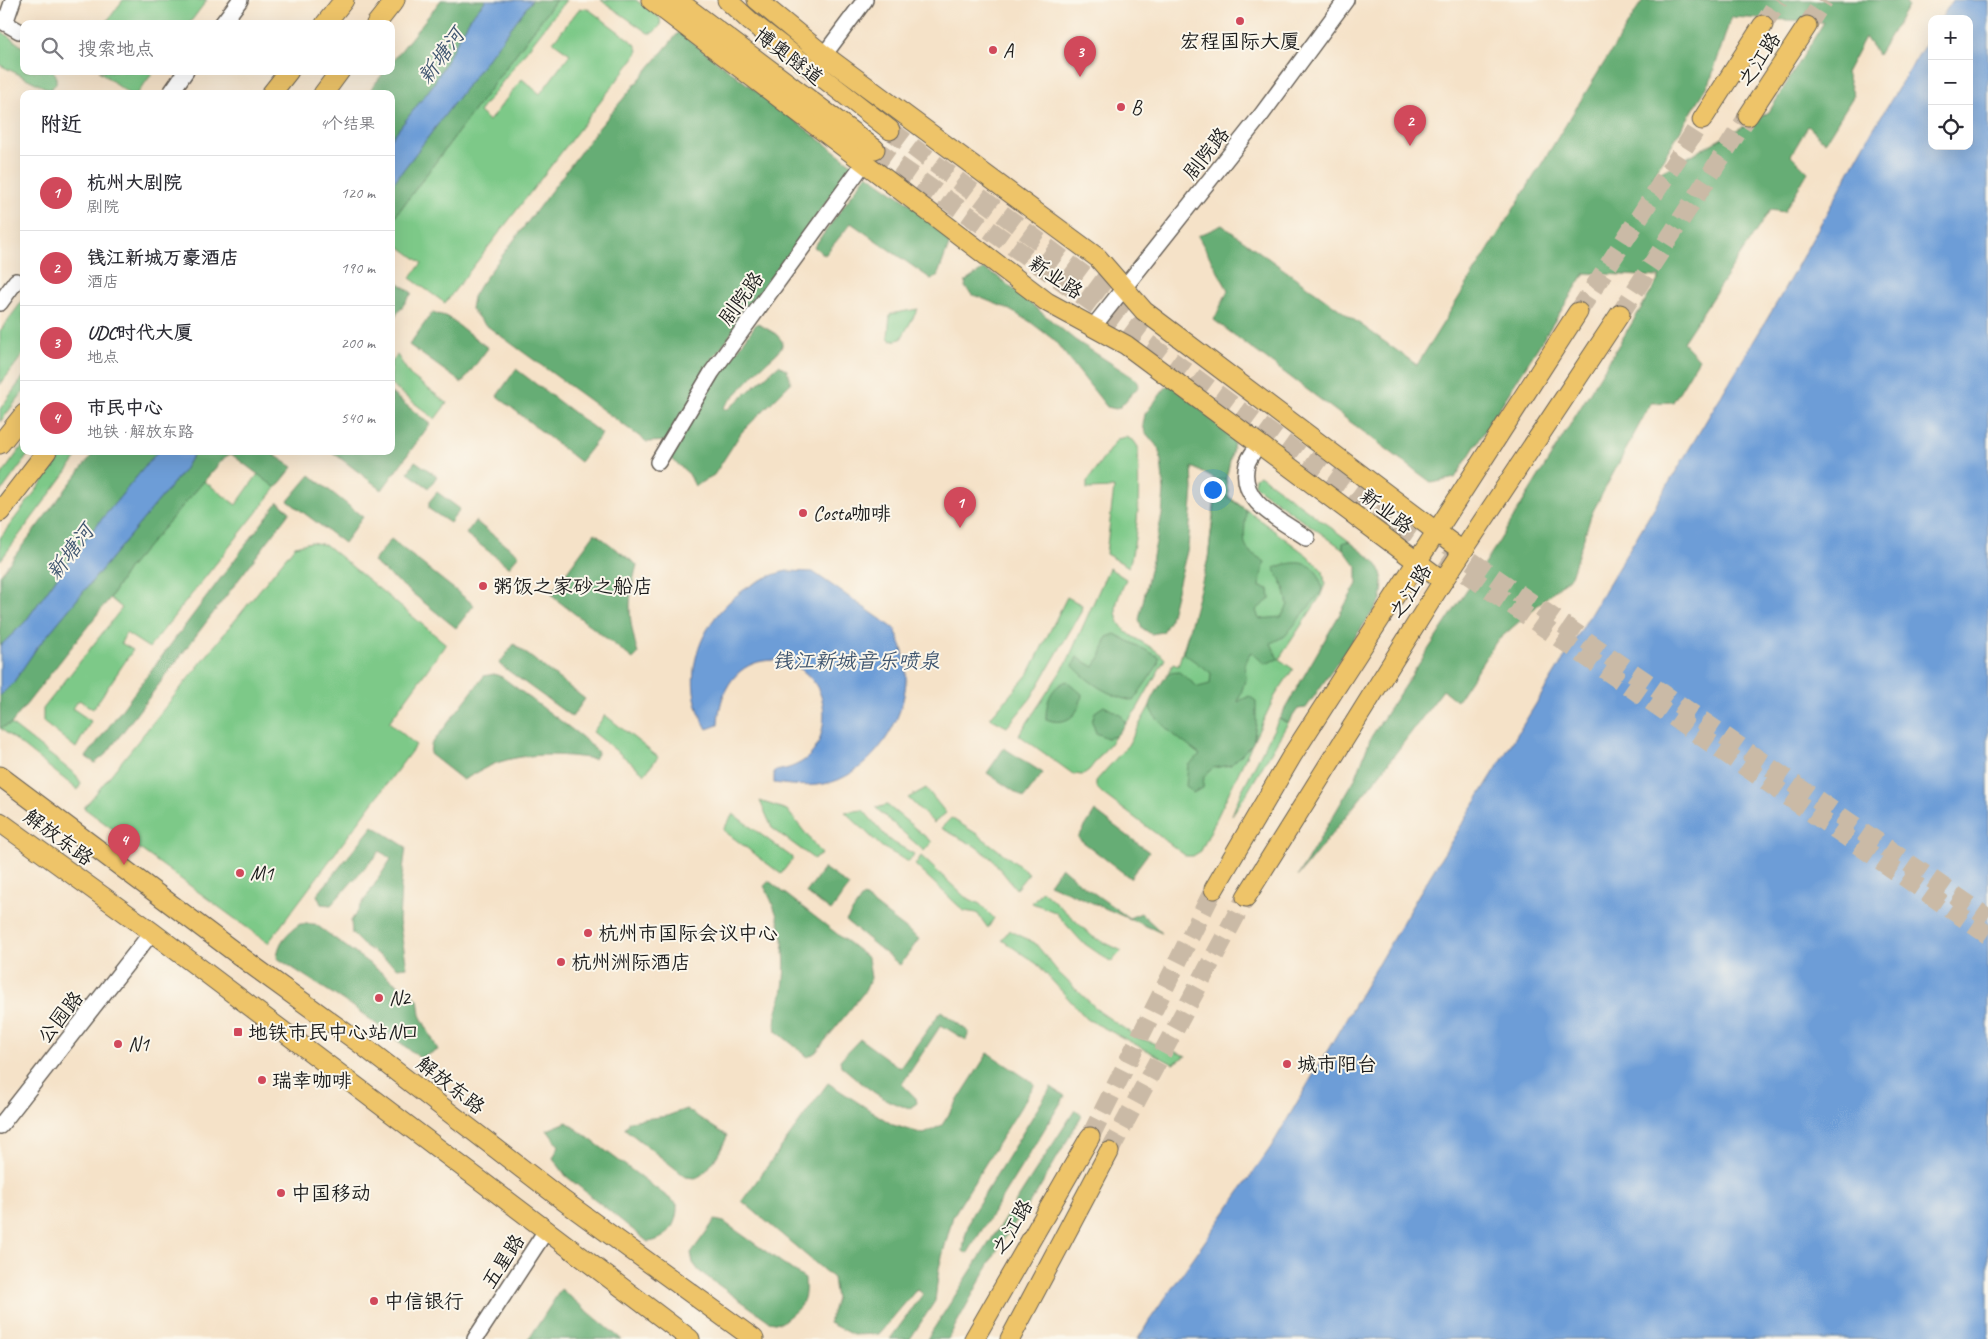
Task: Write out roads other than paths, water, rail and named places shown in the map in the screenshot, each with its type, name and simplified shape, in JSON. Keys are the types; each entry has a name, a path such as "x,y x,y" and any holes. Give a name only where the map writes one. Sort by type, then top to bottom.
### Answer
{"main road":[{"path":"328,20 344,0"},
{"path":"379,20 395,0"},
{"name":"新业路","path":"651,0 869,156 1047,302 1126,345 1443,581"},
{"name":"博奥隧道","path":"677,0 869,156"},
{"name":"博奥隧道","path":"727,0 751,22 890,130"},
{"name":"新业路","path":"757,0 824,55 1098,258 1144,311 1462,551"},
{"path":"1702,120 1763,25"},
{"name":"之江路","path":"1748,116 1807,26"},
{"path":"274,90 285,75"},
{"path":"326,90 337,75"},
{"name":"之江路","path":"1214,889 1293,754 1578,312"},
{"name":"之江路","path":"1246,897 1462,551 1620,314"},
{"path":"0,444 20,419"},
{"path":"0,512 44,455"},
{"name":"解放东路","path":"0,776 358,1042 564,1201 754,1339"},
{"name":"解放东路","path":"0,822 152,932 690,1339"},
{"name":"之江路","path":"974,1339 1090,1137"},
{"path":"1010,1339 1109,1152"}],"street":[{"path":"13,0 5,23 19,31"},
{"path":"225,20 240,0"},
{"path":"824,55 865,0"},
{"name":"剧院路","path":"1093,327 1262,114 1346,0"},
{"path":"173,90 183,75"},
{"name":"剧院路","path":"658,462 712,372 869,156"},
{"path":"0,303 16,281"},
{"path":"1259,444 1248,463 1245,479 1248,490 1254,501 1307,538"},
{"name":"公园路","path":"0,1126 152,932"},
{"name":"五星路","path":"475,1339 547,1230"}],"water":[{"path":"486,0 532,0 395,181 395,134 433,85 471,17"},
{"path":"1952,0 1988,0 1988,1339 1138,1339 1271,1147 1419,894 1566,655 1779,299 1872,131 1928,40 1928,150 1973,150 1973,15 1943,15"},
{"path":"155,455 193,455 184,470 36,649 13,683 0,696 0,646 25,622 78,548"},
{"name":"钱江新城音乐喷泉","path":"787,571 813,572 895,629 902,648 906,669 906,686 897,719 889,735 866,762 853,772 830,783 799,785 774,783 774,771 795,766 807,758 816,748 819,741 824,711 817,687 802,670 782,661 760,662 740,672 725,693 718,725 707,729 696,704 693,679 697,654 706,631 721,610 740,593 762,579"}],"tunnel":[{"path":"1763,25 1779,0"},
{"path":"1807,26 1824,0"},
{"path":"1620,314 1748,116"},
{"path":"1578,312 1702,120"},
{"path":"890,130 1151,325"},
{"path":"875,149 1083,296 1409,534 1988,935"},
{"path":"1448,545 1988,918"},
{"path":"1090,1137 1214,889"},
{"path":"1109,1152 1246,897"}],"place":[{"name":"宏程国际大厦","path":"1240,21"},
{"name":"A","path":"993,50"},
{"name":"UDC时代大厦","path":"1080,77"},
{"name":"B","path":"1121,107"},
{"name":"钱江新城万豪酒店","path":"1410,146"},
{"name":"Costa咖啡","path":"803,513"},
{"name":"杭州大剧院","path":"960,528"},
{"name":"粥饭之家砂之船店","path":"483,586"},
{"name":"市民中心","path":"124,865"},
{"name":"M1","path":"240,873"},
{"name":"杭州市国际会议中心","path":"588,933"},
{"name":"杭州洲际酒店","path":"561,962"},
{"name":"N2","path":"379,998"},
{"name":"地铁市民中心站N口","path":"238,1032"},
{"name":"N1","path":"118,1044"},
{"name":"城市阳台","path":"1287,1064"},
{"name":"瑞幸咖啡","path":"262,1080"},
{"name":"中国移动","path":"281,1193"},
{"name":"中信银行","path":"374,1301"}],"water label":[{"name":"新塘河","path":"441,56"},
{"name":"新塘河","path":"70,552"}]}
